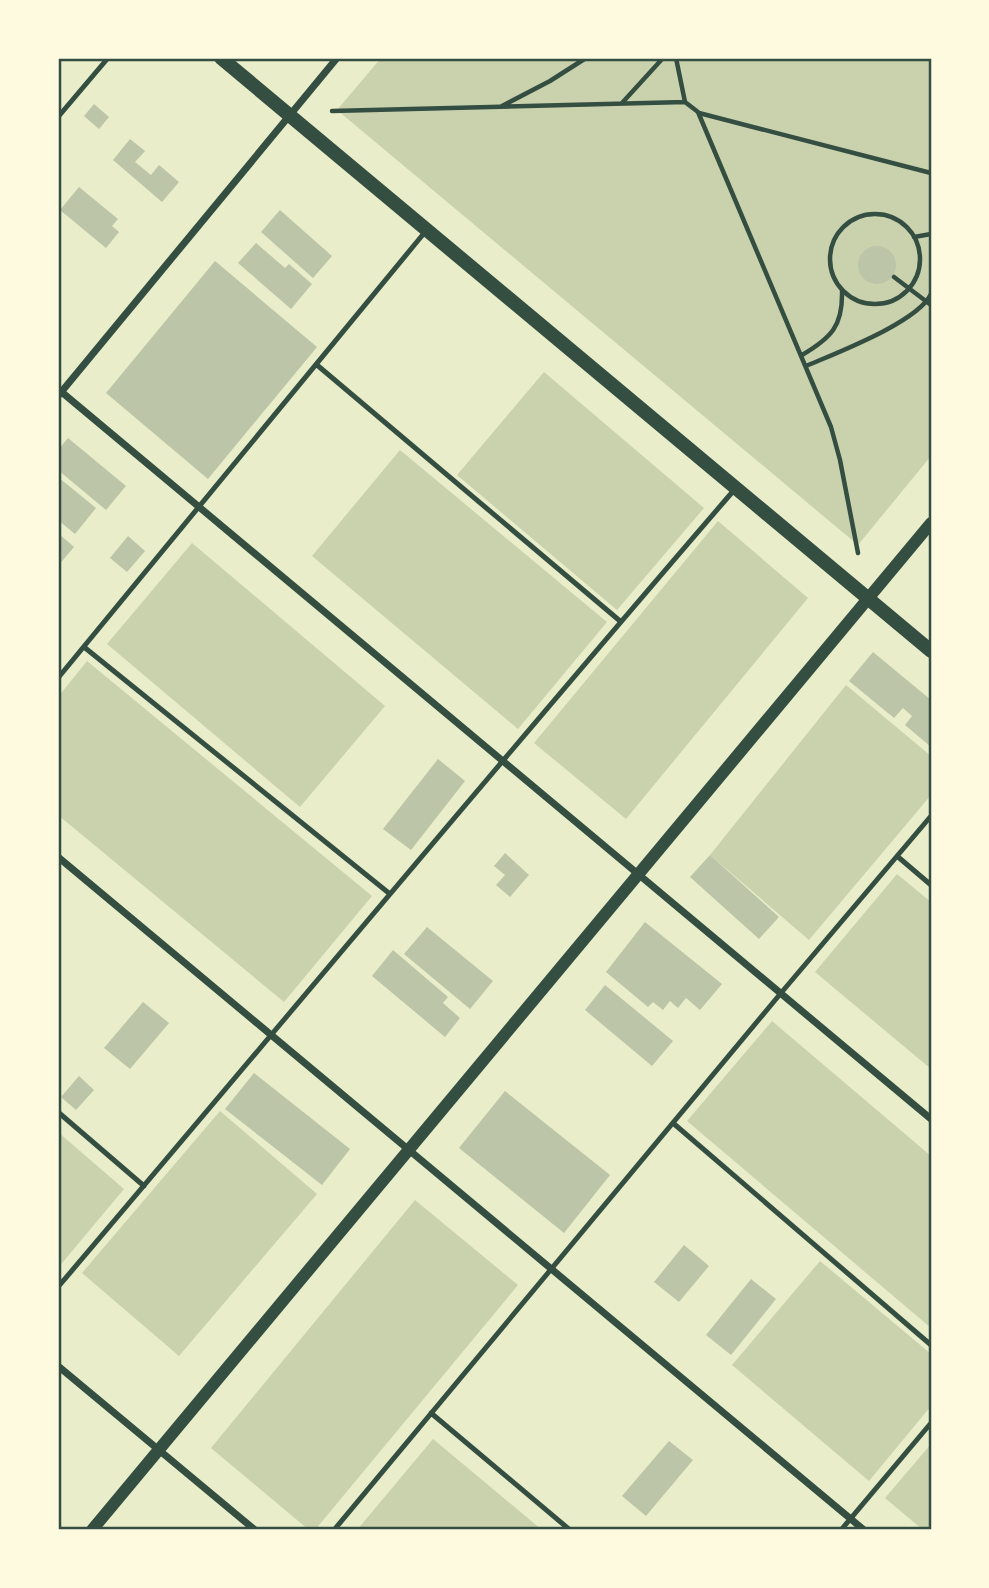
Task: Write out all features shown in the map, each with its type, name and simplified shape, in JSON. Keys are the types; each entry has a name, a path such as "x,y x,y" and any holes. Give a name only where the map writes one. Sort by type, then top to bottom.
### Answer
{"main road":[{"path":"221,58 931,651"}],"street":[{"path":"337,58 59,392 931,1119"},
{"path":"92,1530 931,523"},
{"path":"58,858 864,1530"},
{"path":"58,1366 255,1530"}],"lane":[{"path":"58,117 108,58"},
{"path":"58,678 427,229"},
{"path":"317,365 620,621"},
{"path":"58,1287 502,760 737,487"},
{"path":"84,647 390,894"},
{"path":"334,1530 931,816"},
{"path":"897,856 931,885"},
{"path":"58,1112 144,1186"},
{"path":"673,1122 931,1345"},
{"path":"431,1413 570,1530"},
{"path":"841,1530 931,1423"}],"path":[{"path":"500,107 550,81 586,58"},
{"path":"622,104 663,58"},
{"path":"676,58 685,102 698,113 931,173"},
{"path":"332,111 685,102"},
{"path":"698,113 822,402 837,449 858,553"},
{"path":"872,214 886,215 899,221 914,237 920,258 918,273 910,288 900,297 886,303 870,304 855,299 842,290 834,277 831,263 837,236 846,225 872,214"},
{"path":"914,237 931,234"},
{"path":"894,277 929,303"},
{"path":"802,355 819,345 840,321 842,290"},
{"path":"806,366 887,328 929,303 931,294"}],"green space":[{"path":"381,58 931,58 931,456 858,545 337,110"},
{"path":"544,372 704,508 617,610 457,475"},
{"path":"400,450 607,622 518,729 312,556"},
{"path":"718,521 808,598 626,819 534,743"},
{"path":"192,543 385,706 300,807 107,644"},
{"path":"87,661 372,896 284,1002 58,815 58,697"},
{"path":"846,685 931,756 931,795 809,940 710,855"},
{"path":"897,874 931,902 931,1069 815,972"},
{"path":"772,1021 931,1156 931,1328 687,1121"},
{"path":"220,1111 317,1194 179,1356 82,1273"},
{"path":"58,1132 124,1189 58,1268"},
{"path":"415,1200 518,1285 315,1530 309,1530 211,1448"},
{"path":"820,1261 931,1354 931,1406 869,1481 732,1365"},
{"path":"433,1439 542,1530 357,1530"},
{"path":"931,1444 931,1530 923,1530 885,1498"}],"building":[{"path":"94,104 109,117 99,129 84,116"},
{"path":"130,139 145,151 135,162 151,175 159,165 179,182 162,202 113,160"},
{"path":"79,187 118,219 112,226 119,232 106,248 60,210"},
{"path":"280,210 332,256 313,278 261,232"},
{"path":"256,243 285,268 289,264 312,284 291,309 238,263"},
{"path":"877,246 890,252 896,265 890,278 877,284 864,278 858,265 864,252"},
{"path":"215,261 317,347 208,479 106,393"},
{"path":"68,438 126,486 106,510 58,470 58,450"},
{"path":"58,477 96,508 75,534 58,520"},
{"path":"58,533 74,547 58,566"},
{"path":"128,536 145,551 127,572 110,558"},
{"path":"873,652 931,700 931,747 905,725 912,716 903,708 894,718 849,681"},
{"path":"438,759 465,781 411,850 383,829"},
{"path":"505,853 529,875 510,897 496,885 505,875 494,866"},
{"path":"710,855 779,917 759,939 690,877"},
{"path":"645,922 722,984 700,1010 686,998 678,1008 670,1001 663,1010 653,1002 648,1007 606,972"},
{"path":"427,927 493,981 470,1009 404,954"},
{"path":"393,950 448,997 443,1003 460,1018 445,1037 372,976"},
{"path":"605,985 673,1041 652,1066 585,1010"},
{"path":"143,1002 169,1023 130,1069 104,1048"},
{"path":"254,1073 350,1149 322,1185 225,1109"},
{"path":"79,1076 94,1090 76,1110 61,1097"},
{"path":"505,1091 610,1175 564,1233 459,1148"},
{"path":"684,1245 709,1266 679,1302 654,1282"},
{"path":"751,1279 776,1299 731,1355 706,1335"},
{"path":"669,1441 693,1460 646,1516 622,1496"}]}
